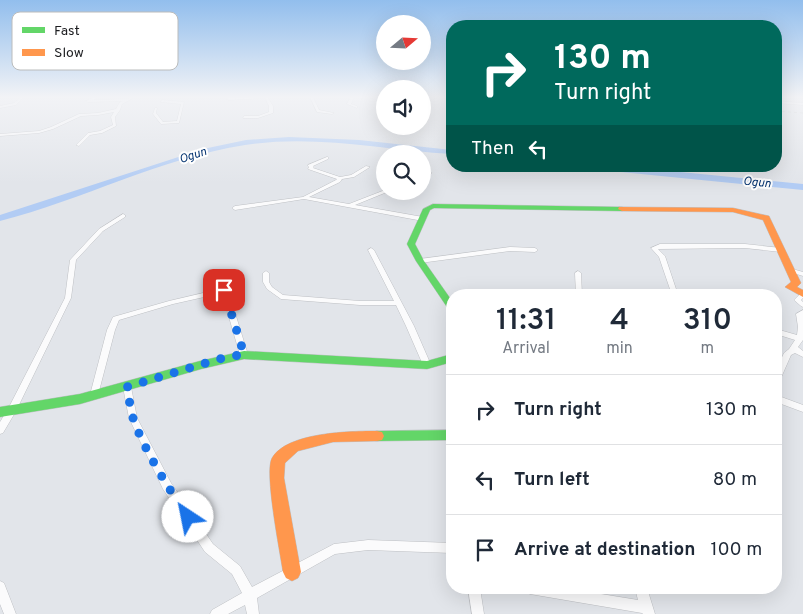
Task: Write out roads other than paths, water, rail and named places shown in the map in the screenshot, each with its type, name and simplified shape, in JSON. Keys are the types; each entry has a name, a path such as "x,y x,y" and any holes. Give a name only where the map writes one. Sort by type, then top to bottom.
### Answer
{"street":[{"path":"0,135 39,132 57,126"},
{"path":"78,145 89,134 101,132 114,126"},
{"path":"327,158 310,166 312,167 310,169 340,178 352,176 368,168"},
{"path":"235,208 304,198 338,181 340,178"},
{"path":"348,206 376,195"},
{"path":"304,198 423,219"},
{"path":"446,291 420,261 411,244 429,207 446,205 733,210 766,218 788,270 796,282 790,287 803,294 798,300 803,305"},
{"path":"0,430 12,411 68,298 73,260 101,230 123,216"},
{"path":"674,289 662,256 654,248 660,246 745,246 781,250"},
{"path":"420,261 510,249 535,250"},
{"path":"371,250 398,302 427,365"},
{"path":"788,270 803,274"},
{"path":"266,273 268,288 281,297 360,302 398,302"},
{"path":"578,273 579,289"},
{"path":"94,395 111,330 116,319 171,302 224,290 244,354"},
{"path":"782,366 788,353 792,351 800,339 802,321 800,314 803,312"},
{"path":"782,333 800,339"},
{"path":"794,347 803,354"},
{"path":"0,412 35,408 94,395 219,359 244,354 427,365 446,360"},
{"path":"127,387 133,418 167,486 209,548 236,570 250,595 253,614"},
{"path":"782,400 803,409"},
{"path":"292,572 277,478 278,460 294,447 333,437 446,435"},
{"path":"216,614 334,549 368,544 446,548"},
{"path":"0,588 10,614"},
{"path":"475,594 478,614"},
{"path":"562,594 647,610 643,594"}],"waterway":[{"name":"Ogun","path":"0,218 167,162 226,146 266,140 313,139 446,151"},
{"name":"Ogun","path":"652,172 803,187"}]}
